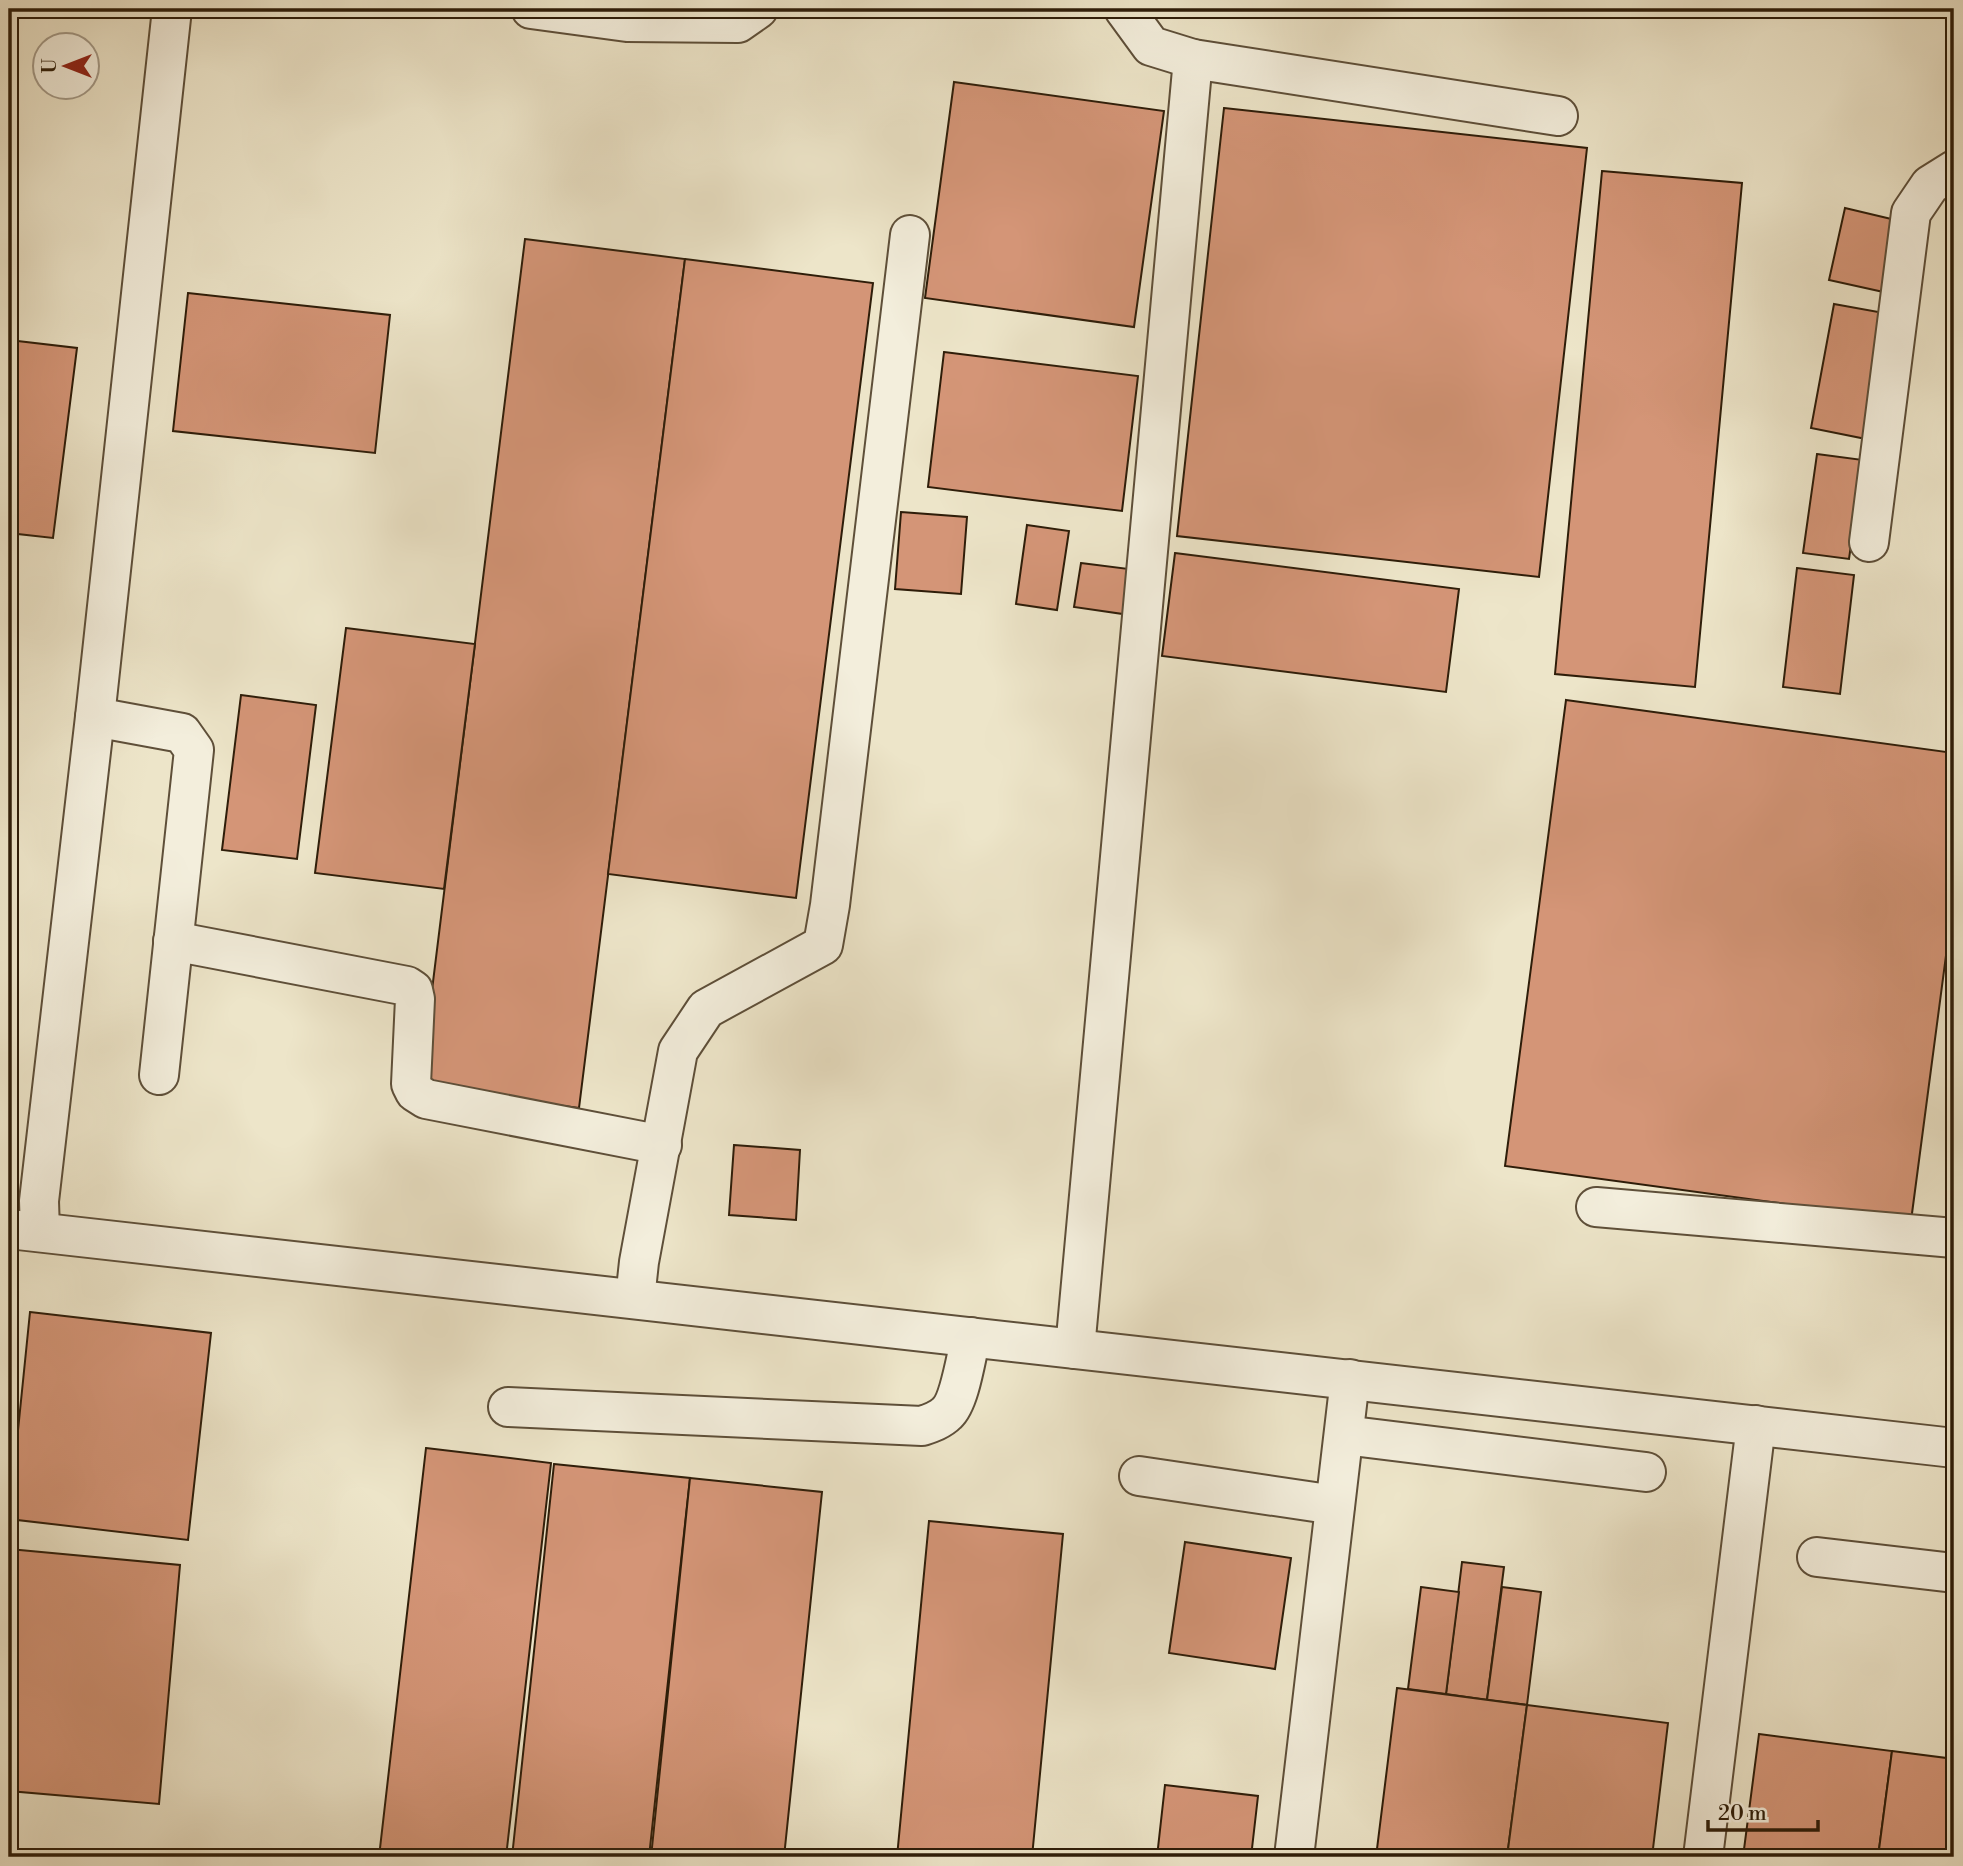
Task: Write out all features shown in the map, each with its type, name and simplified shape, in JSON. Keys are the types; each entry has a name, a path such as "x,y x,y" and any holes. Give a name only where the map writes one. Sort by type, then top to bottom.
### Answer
{"street":[{"path":"172,9 39,1201 24,1230 1954,1447"},
{"path":"531,9 627,22 738,23 758,9"},
{"path":"1124,9 1151,46 1194,59 1558,116"},
{"path":"1076,1349 1194,59"},
{"path":"1869,542 1911,213 1930,185 1954,170"},
{"path":"635,1299 639,1262 678,1051 706,1009 823,945 910,235"},
{"path":"95,717 182,733 194,750 159,1075"},
{"path":"173,941 407,986 413,990 415,999 411,1084 415,1092 426,1098 662,1145"},
{"path":"1596,1207 1954,1238"},
{"path":"508,1407 922,1426 939,1420 950,1411 971,1337"},
{"path":"1294,1857 1350,1379"},
{"path":"1703,1857 1756,1425"},
{"path":"1344,1435 1646,1472"},
{"path":"1139,1476 1335,1505"},
{"path":"1817,1557 1954,1573"}],"building":[{"path":"954,82 1164,111 1134,327 925,298"},
{"path":"1224,108 1587,148 1539,577 1177,536"},
{"path":"1602,171 1742,183 1695,687 1555,674"},
{"path":"1845,208 1904,222 1888,293 1829,280"},
{"path":"525,239 685,259 579,1108 420,1087"},
{"path":"685,259 873,283 796,898 608,874"},
{"path":"188,293 390,315 375,453 173,431"},
{"path":"1834,304 1895,315 1871,440 1811,428"},
{"path":"9,340 77,348 53,538 9,533"},
{"path":"944,352 1138,376 1122,511 928,487"},
{"path":"1817,454 1863,460 1849,559 1803,553"},
{"path":"901,512 967,517 961,594 895,589"},
{"path":"1027,525 1069,531 1057,610 1016,604"},
{"path":"1175,553 1459,589 1446,692 1162,656"},
{"path":"1081,563 1129,569 1123,614 1074,607"},
{"path":"1797,568 1854,575 1840,694 1783,687"},
{"path":"346,628 475,644 444,889 315,873"},
{"path":"241,695 316,705 297,859 222,850"},
{"path":"1566,700 1954,753 1954,895 1911,1221 1505,1166"},
{"path":"734,1145 800,1150 796,1220 729,1215"},
{"path":"30,1312 211,1333 188,1540 9,1519"},
{"path":"426,1448 551,1463 506,1857 379,1857"},
{"path":"554,1464 690,1478 649,1857 512,1857"},
{"path":"690,1478 822,1492 784,1857 651,1857"},
{"path":"929,1521 1063,1534 1032,1857 897,1857"},
{"path":"1185,1542 1291,1558 1275,1669 1169,1653"},
{"path":"9,1549 180,1565 159,1804 9,1791"},
{"path":"1462,1562 1504,1567 1487,1700 1446,1694"},
{"path":"1421,1587 1459,1592 1446,1694 1408,1689"},
{"path":"1502,1587 1541,1592 1527,1705 1487,1700"},
{"path":"1397,1688 1527,1705 1507,1857 1376,1857"},
{"path":"1527,1705 1668,1723 1652,1857 1507,1857"},
{"path":"1759,1734 1892,1751 1878,1857 1743,1857"},
{"path":"1892,1751 1954,1759 1954,1857 1878,1857"},
{"path":"1165,1785 1258,1796 1251,1857 1157,1857"}]}
